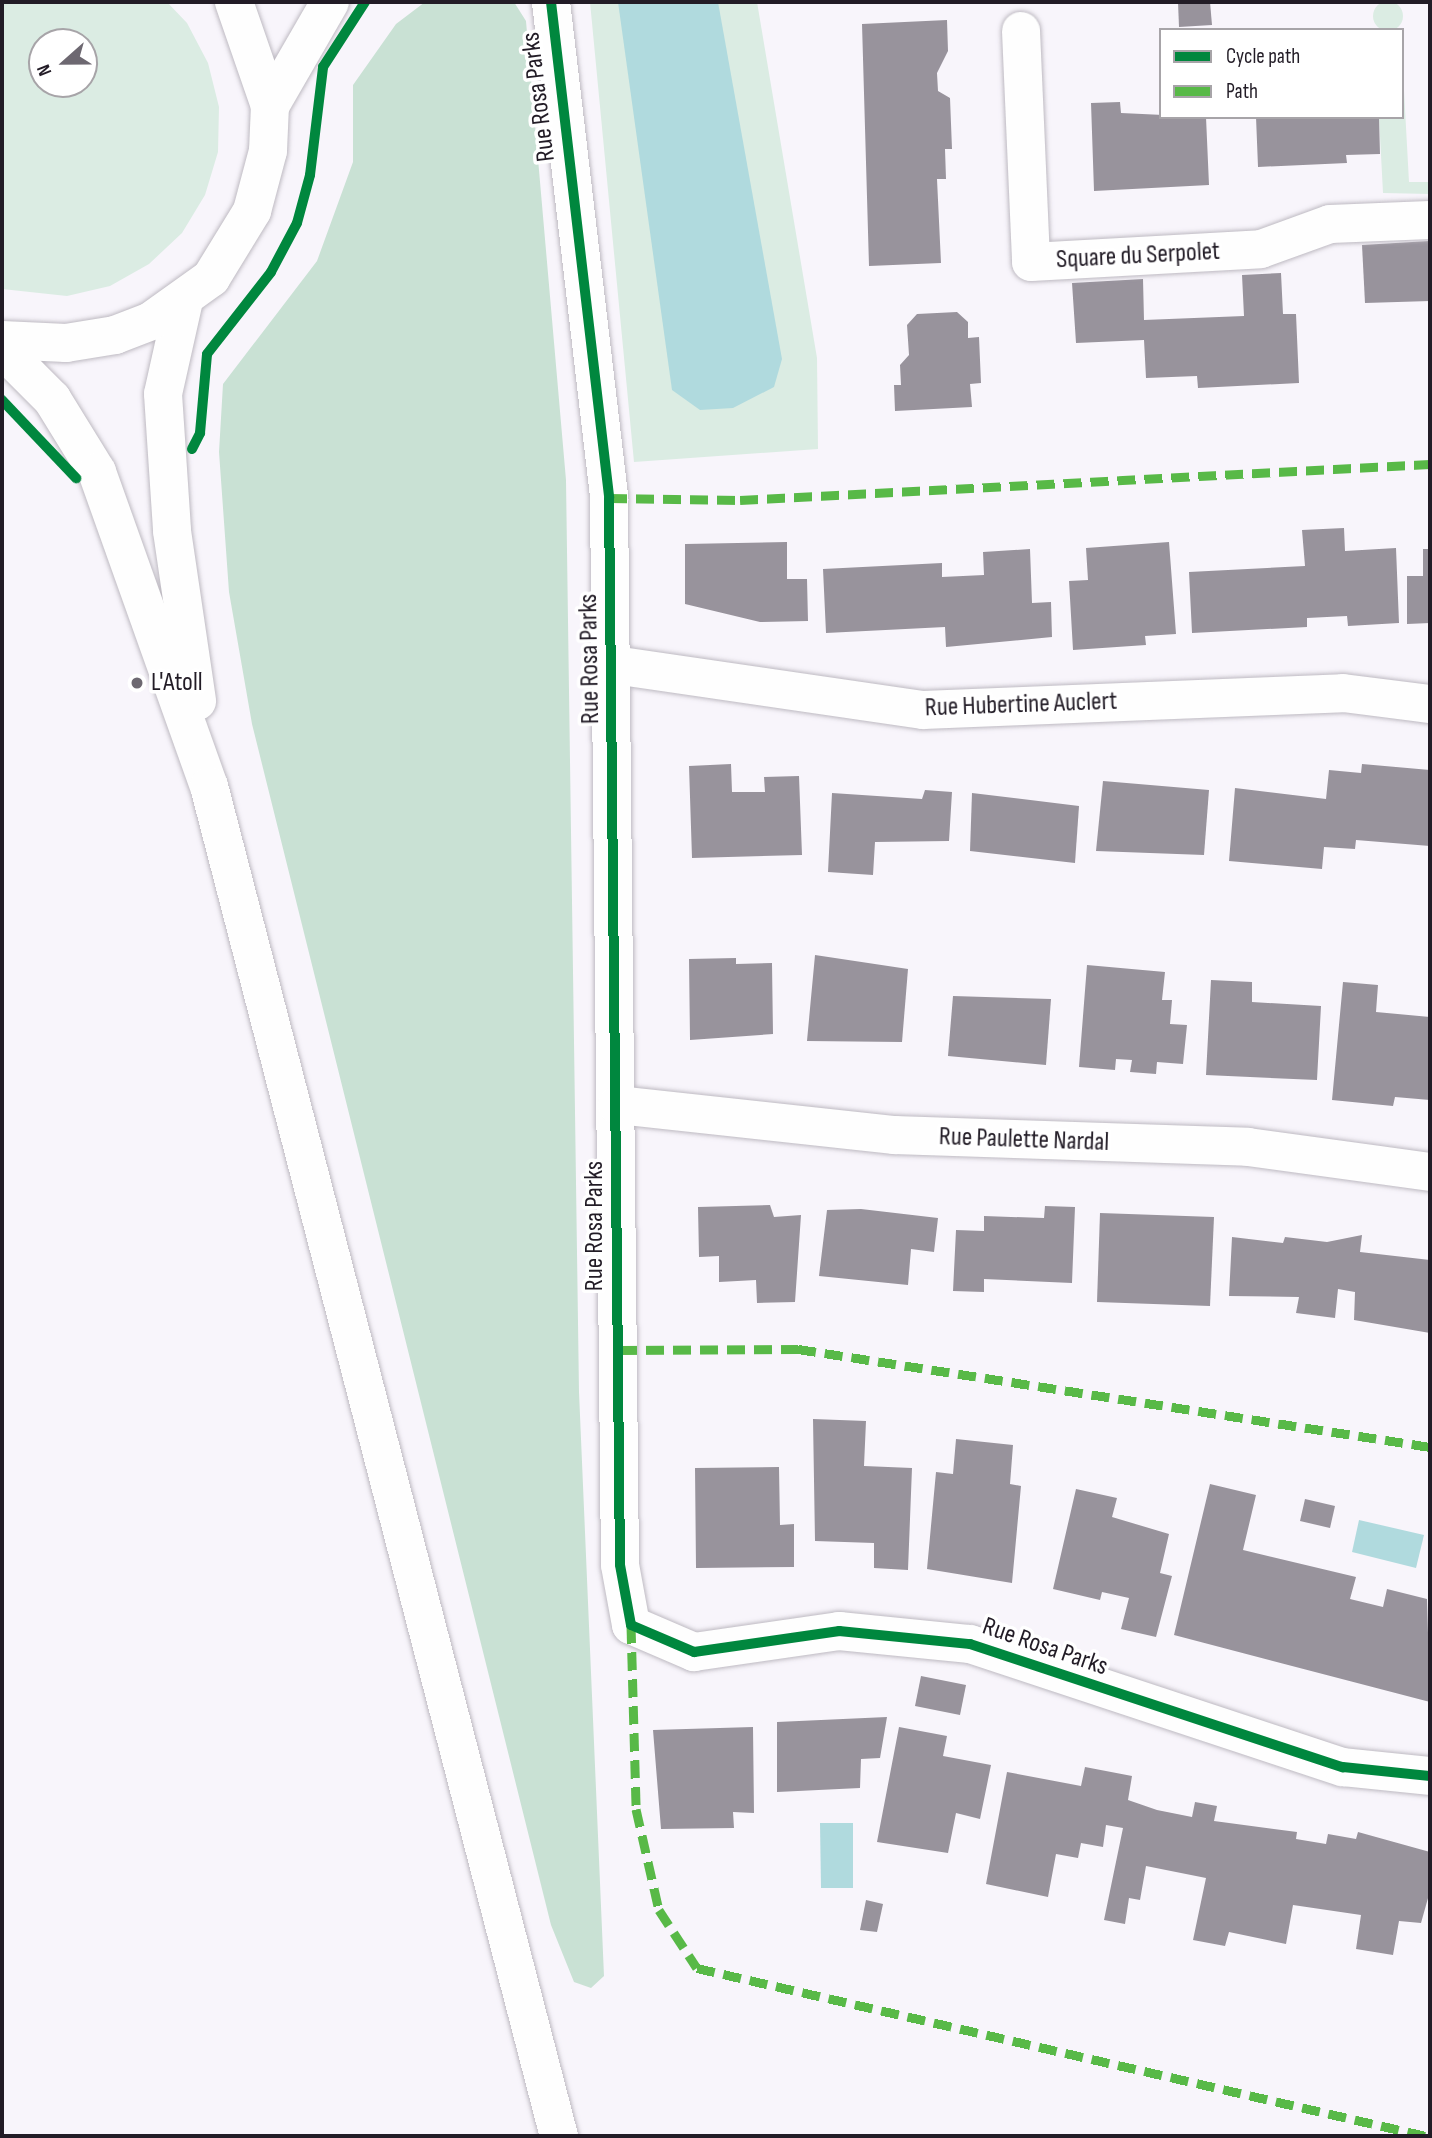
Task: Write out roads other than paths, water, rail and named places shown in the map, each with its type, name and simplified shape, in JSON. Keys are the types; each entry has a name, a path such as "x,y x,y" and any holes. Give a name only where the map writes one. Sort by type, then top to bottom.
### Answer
{"street":[{"path":"2,340 54,344 115,335 184,300 211,278 252,211 268,151 270,106 234,2"},
{"path":"270,106 330,2"},
{"name":"Rue Rosa Parks","path":"551,2 609,498 614,665 620,1565 631,1625 694,1652 839,1631 970,1644 1343,1767 1430,1776"},
{"name":"Square du Serpolet","path":"1021,31 1031,262 1261,249 1330,224 1430,219"},
{"path":"184,300 163,394 165,454 209,786"},
{"path":"2,349 52,399 97,472 209,786 559,2136"},
{"name":"Rue Hubertine Auclert","path":"614,665 923,710 1343,693 1430,704"},
{"name":"Rue Paulette Nardal","path":"617,1105 894,1135 1248,1147 1430,1172"}],"water":[{"path":"618,2 718,2 782,359 774,387 733,408 700,410 672,390"},
{"path":"1359,1520 1424,1535 1416,1568 1352,1552"},
{"path":"820,1823 853,1823 853,1888 821,1888"}],"place":[{"name":"L'Atoll","path":"137,683"}]}
